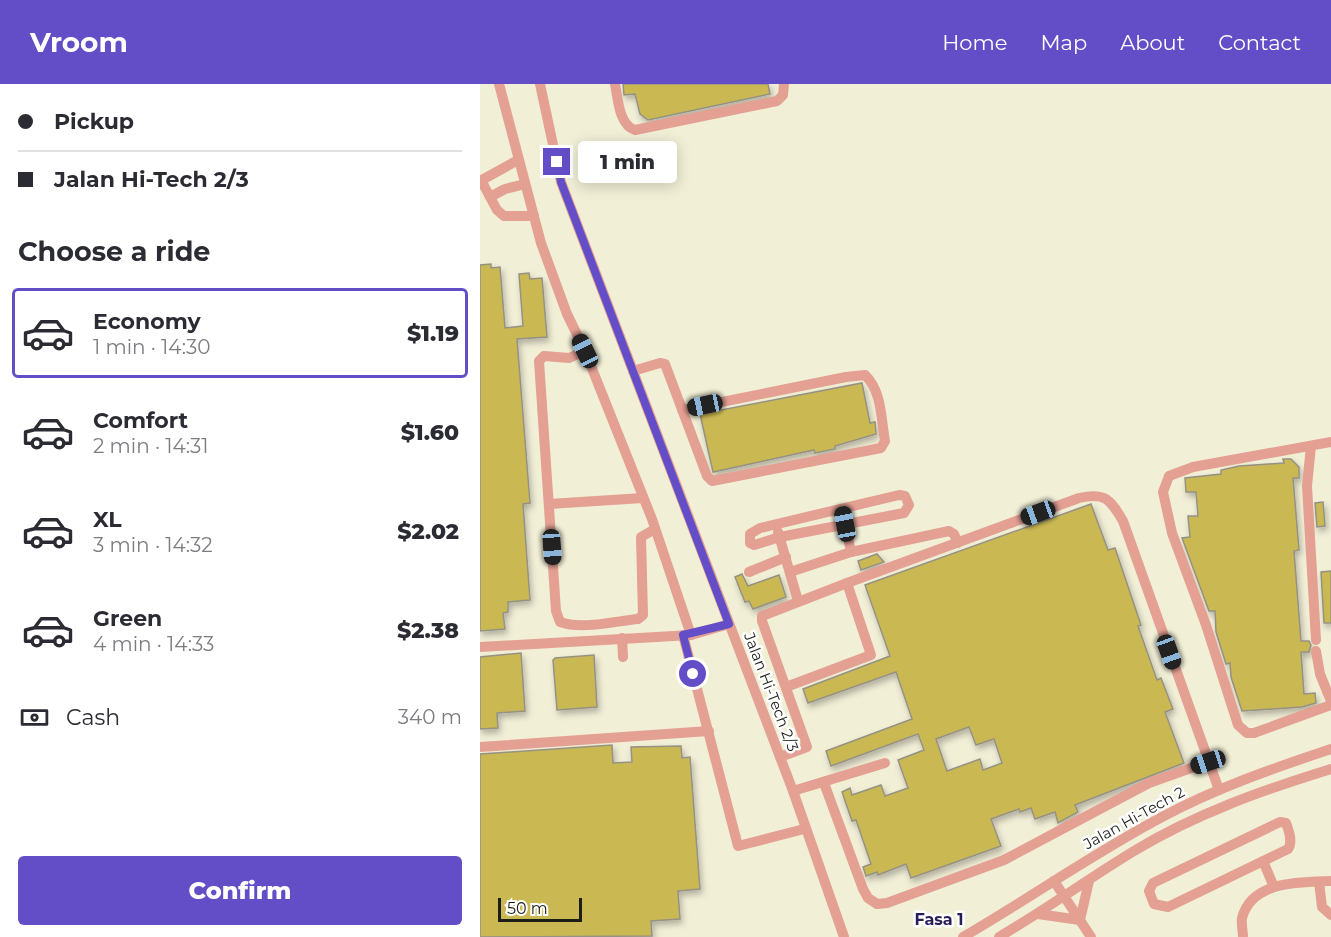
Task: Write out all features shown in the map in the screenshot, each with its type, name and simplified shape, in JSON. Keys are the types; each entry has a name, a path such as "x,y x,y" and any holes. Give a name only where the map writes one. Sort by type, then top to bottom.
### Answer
{"street":[{"path":"499,84 534,216 567,314 585,351 655,529 687,635 738,846 804,829"},
{"name":"Jalan Hi-Tech 2/3","path":"540,84 561,182 793,791 804,829 844,937"},
{"path":"615,84 624,122 628,128 635,130 777,101 783,95 784,84"},
{"path":"518,160 481,181 504,216 534,216"},
{"path":"490,196 525,184"},
{"path":"585,351 569,357 544,356 539,361 556,611 560,622 567,624 638,619 643,615 640,537 655,529"},
{"path":"633,371 660,363 665,364 682,410 707,477 716,482 881,448 885,441 878,397 872,382 865,375 682,410"},
{"path":"1311,446 1308,486 1316,646 1320,674 1329,690 1331,703 1254,733 1247,733 1238,725 1206,625 1172,532 1163,492 1169,476 1193,466 1331,442"},
{"path":"899,495 905,496 909,505 904,513 780,537 754,545 750,543 750,534 776,525 842,509 899,495"},
{"path":"780,757 807,747 762,616 798,600 1091,495 1112,502 1123,521 1220,790"},
{"path":"549,504 644,498"},
{"path":"842,509 851,552"},
{"path":"776,525 798,600"},
{"path":"790,572 851,552 949,531 954,534 958,543"},
{"path":"749,572 786,557"},
{"path":"786,687 871,655 847,583"},
{"path":"480,647 687,635 729,624"},
{"path":"622,638 623,657"},
{"path":"480,747 709,731"},
{"name":"Jalan Hi-Tech 2","path":"963,937 1135,831 1220,790 1331,749"},
{"path":"824,783 863,889 868,898 877,904 887,903 1004,860 1149,783 1208,762"},
{"path":"793,791 885,763"},
{"name":"Jalan Hi-Tech 2","path":"999,937 1066,897 1134,851 1218,808 1330,770"},
{"path":"1280,822 1286,823 1290,846 1263,861 1168,907 1154,904 1149,891 1153,883 1280,822"},
{"path":"1263,861 1274,887"},
{"path":"1054,881 1090,937"},
{"path":"1080,920 1089,881"},
{"path":"1243,937 1242,918 1248,908 1259,896 1280,884 1325,881 1322,907 1331,915"},
{"path":"1038,914 1080,920"}],"shaded area":[{"path":"480,84 1331,84 1331,937 480,937"}],"building":[{"path":"623,84 768,84 770,94 648,120 640,114 635,94 624,95"},
{"path":"491,264 491,268 500,267 505,328 523,326 519,274 529,273 530,279 542,278 547,337 517,339 530,503 523,504 530,600 508,602 508,612 503,613 505,629 480,631 480,265"},
{"path":"862,383 870,423 875,422 876,434 835,446 835,449 815,453 814,450 713,472 700,414"},
{"path":"1283,459 1291,459 1299,467 1299,478 1293,478 1299,550 1294,551 1301,641 1309,641 1311,645 1309,652 1301,652 1304,694 1315,693 1316,703 1302,707 1242,711 1231,677 1230,663 1226,664 1216,632 1215,611 1209,611 1182,538 1190,537 1188,516 1198,516 1196,492 1186,492 1185,478 1221,474 1221,470 1239,466 1284,463"},
{"path":"1323,502 1325,526 1317,527 1315,503"},
{"path":"1091,504 1108,550 1115,548 1157,680 1161,678 1173,709 1165,712 1184,763 1075,805 1078,812 1058,823 1055,812 1035,819 1031,808 1020,812 1019,809 991,819 1001,846 911,878 906,864 878,875 877,872 866,876 863,867 871,864 856,820 852,821 842,792 850,788 852,795 881,785 885,796 908,788 898,760 924,750 918,734 831,766 826,751 912,719 896,672 808,703 803,689 890,656 865,585","holes":["969,727 976,745 994,739 1002,763 983,770 980,759 947,771 936,739"]},
{"path":"877,554 884,562 861,570 858,561"},
{"path":"1331,571 1331,623 1324,623 1321,572"},
{"path":"742,574 748,586 779,575 786,597 753,609 749,601 745,602 735,577"},
{"path":"521,653 525,711 497,713 498,728 480,729 480,657"},
{"path":"594,655 597,707 557,710 553,660"},
{"path":"612,745 613,763 632,762 631,747 681,746 682,758 690,757 700,889 678,891 680,919 651,921 652,936 480,937 480,754"}],"district":[{"name":"Fasa 1","path":"939,919"}],"route":[{"path":"557,162 561,182 729,624 691,635 683,635 693,674"}]}
